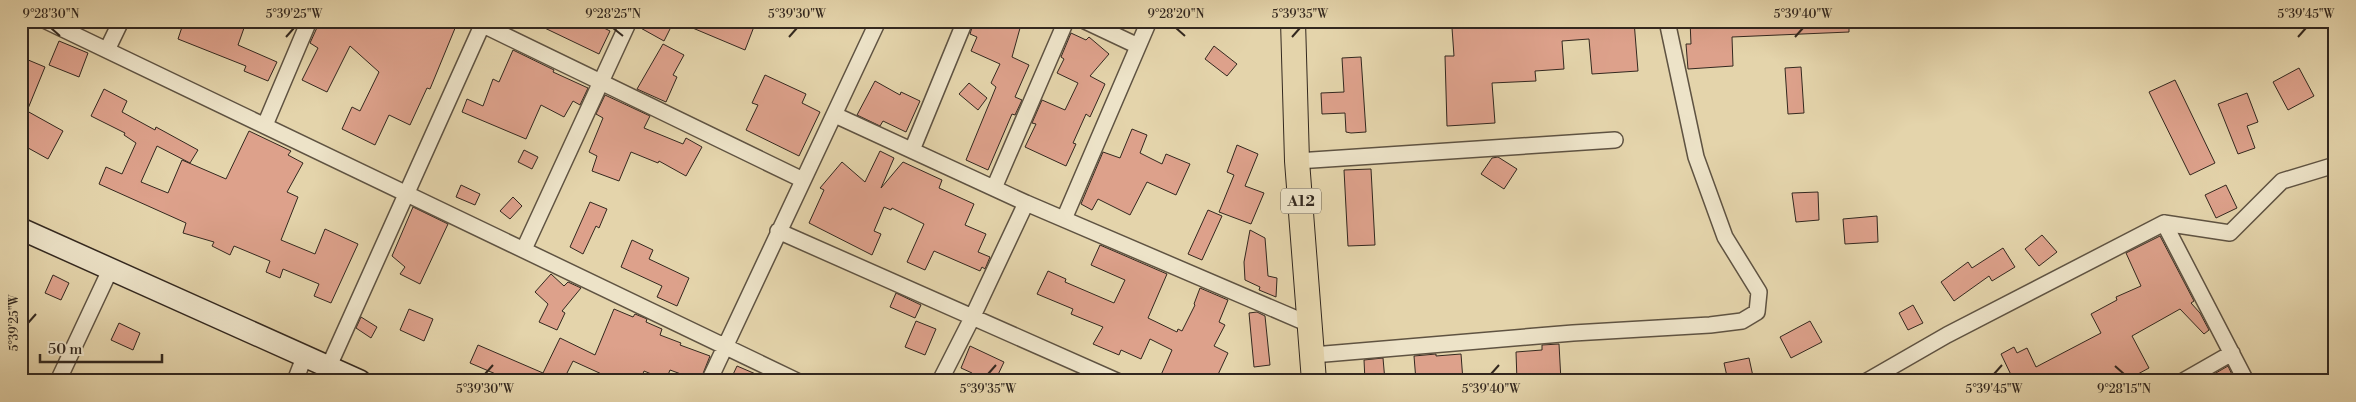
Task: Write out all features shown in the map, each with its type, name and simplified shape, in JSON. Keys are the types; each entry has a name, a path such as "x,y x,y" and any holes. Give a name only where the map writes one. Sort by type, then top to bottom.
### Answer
{"main road":[{"name":"A12","path":"1293,21 1297,161 1314,381"}],"street":[{"path":"46,21 797,381"},
{"path":"107,50 121,21"},
{"path":"265,125 309,21"},
{"path":"524,249 629,21"},
{"path":"709,381 878,21"},
{"path":"912,150 965,21"},
{"path":"994,188 1066,21"},
{"path":"1085,21 1138,46"},
{"path":"1064,219 1148,21"},
{"path":"1313,355 1573,333 1742,322 1757,312 1759,292 1725,237 1696,157 1668,21"},
{"path":"329,366 483,23 600,83 803,180"},
{"path":"835,114 1026,203 1311,325"},
{"path":"1297,161 1615,140"},
{"path":"1867,381 1947,335 2164,223 2230,234 2282,181 2335,165"},
{"path":"940,381 1026,203"},
{"path":"2164,223 2246,381"},
{"path":"21,229 360,381"},
{"path":"778,231 1117,381"},
{"path":"58,381 110,268"},
{"path":"2183,381 2232,353"},
{"path":"295,381 304,356"}],"building":[{"path":"184,21 227,21 244,28 238,45 277,62 268,81 244,71 246,66 178,39"},
{"path":"320,21 458,21 430,89 427,88 410,125 389,115 375,145 342,129 352,107 360,111 379,72 350,46 327,92 302,80 318,48 310,43"},
{"path":"530,21 590,21 610,31 599,54"},
{"path":"638,21 674,21 664,41 637,26"},
{"path":"676,21 747,21 755,24 745,50"},
{"path":"974,21 1022,21 1012,57 1029,65 1015,97 1022,100 1015,115 1012,114 988,170 966,160 996,87 991,83 1000,64 971,51 977,37 970,34"},
{"path":"1489,21 1531,21 1531,27 1590,24 1590,21 1634,21 1638,71 1592,74 1589,39 1562,41 1564,69 1535,71 1536,81 1492,83 1495,123 1447,126 1445,56 1454,56 1452,28 1490,26"},
{"path":"1690,21 1849,21 1849,32 1732,37 1733,66 1688,69 1686,44 1691,44"},
{"path":"1071,33 1086,40 1089,37 1109,54 1090,76 1105,84 1090,117 1086,114 1073,143 1076,144 1066,166 1025,147 1036,124 1032,123 1042,100 1065,110 1078,83 1057,73 1064,59 1061,57"},
{"path":"59,41 88,53 79,77 49,65"},
{"path":"663,44 684,55 673,75 677,77 666,102 637,89"},
{"path":"1214,46 1237,64 1227,76 1205,59"},
{"path":"513,50 554,70 553,72 588,88 580,105 573,101 564,117 541,105 526,139 462,112 467,99 483,106 493,79 499,82"},
{"path":"21,57 45,67 27,111 63,131 48,159 21,144"},
{"path":"1361,57 1366,132 1351,133 1346,132 1345,113 1322,114 1321,93 1344,92 1342,58"},
{"path":"1801,67 1804,113 1788,114 1785,68"},
{"path":"2299,68 2314,96 2288,110 2273,82"},
{"path":"765,75 806,94 802,103 820,112 799,156 746,130 758,105 752,103"},
{"path":"2175,80 2215,163 2190,175 2149,92"},
{"path":"875,81 900,95 901,92 920,101 906,132 883,121 880,126 857,115"},
{"path":"969,83 987,98 978,110 959,94"},
{"path":"104,89 127,101 122,112 155,130 156,127 198,150 190,163 157,146 141,182 168,193 182,160 226,179 249,131 291,151 288,155 303,163 287,192 298,197 281,240 315,254 325,229 358,244 331,303 314,296 319,284 283,269 280,278 266,272 270,261 234,246 230,255 212,246 214,242 183,233 186,223 99,184 106,167 122,174 136,143 124,135 125,133 91,116"},
{"path":"2247,93 2258,122 2247,126 2255,148 2238,154 2218,104"},
{"path":"605,95 650,116 644,128 683,144 686,138 702,147 686,176 659,161 658,163 631,152 619,181 592,171 597,156 589,152 603,118 596,114"},
{"path":"1132,129 1147,135 1140,153 1162,164 1166,154 1190,164 1176,195 1147,182 1130,215 1098,199 1092,210 1081,204 1103,152 1120,158"},
{"path":"1237,145 1258,154 1245,186 1264,193 1251,224 1219,212 1234,175 1227,172"},
{"path":"524,150 538,157 532,169 518,162"},
{"path":"880,151 894,158 881,188 903,162 942,180 939,188 974,204 965,225 986,234 978,252 990,257 985,269 982,267 980,271 934,251 925,270 907,262 924,224 892,208 891,210 884,207 874,231 881,234 872,255 809,223 824,190 820,188 842,162 865,182"},
{"path":"1498,157 1517,169 1504,189 1481,174 1492,158"},
{"path":"1371,169 1375,245 1348,246 1344,170"},
{"path":"461,185 480,194 475,205 456,197"},
{"path":"2226,185 2237,208 2216,218 2205,195"},
{"path":"1818,192 1819,220 1796,222 1792,193"},
{"path":"513,197 522,206 510,219 500,211"},
{"path":"590,202 607,209 599,228 596,226 583,254 570,247"},
{"path":"413,207 448,224 420,284 400,274 405,267 392,256"},
{"path":"1208,210 1222,216 1202,260 1188,254"},
{"path":"1877,216 1878,242 1845,244 1843,219"},
{"path":"1250,230 1265,238 1268,276 1277,278 1276,297 1259,290 1260,287 1245,280 1244,262"},
{"path":"2042,235 2057,252 2039,266 2025,249"},
{"path":"2160,236 2194,301 2191,303 2200,313 2209,330 2204,334 2180,309 2132,336 2149,368 2125,381 2009,381 2013,379 2001,354 2014,347 2017,353 2027,348 2036,367 2101,333 2091,314 2117,300 2116,297 2141,286 2126,253"},
{"path":"632,240 653,250 649,259 689,278 677,306 657,297 662,286 621,267"},
{"path":"1100,245 1167,274 1148,318 1177,332 1178,329 1182,331 1195,305 1200,288 1228,300 1219,322 1225,325 1214,346 1228,353 1215,381 1173,381 1161,375 1172,350 1150,339 1141,359 1121,350 1119,355 1093,344 1103,327 1071,314 1073,309 1037,294 1048,271 1066,279 1065,282 1114,303 1125,280 1091,265"},
{"path":"2003,248 2015,267 1992,281 1989,276 1954,301 1941,282 1968,262 1972,268"},
{"path":"551,274 564,286 568,282 581,288 562,311 565,313 557,330 539,322 548,304 535,292"},
{"path":"53,275 69,283 61,300 45,293"},
{"path":"896,293 921,305 915,318 890,307"},
{"path":"1913,305 1923,323 1908,330 1899,313"},
{"path":"409,309 433,319 424,341 400,330"},
{"path":"614,309 633,317 635,314 647,319 646,322 662,329 660,335 710,356 700,381 670,370 666,380 644,371 640,381 617,381 573,361 563,381 512,381 470,363 478,345 543,373 560,338 595,355"},
{"path":"1257,312 1265,316 1270,365 1254,367 1249,313"},
{"path":"361,317 377,327 371,338 356,328"},
{"path":"916,321 936,329 925,355 905,347"},
{"path":"1810,321 1822,342 1791,358 1780,337"},
{"path":"119,323 140,333 133,350 111,340"},
{"path":"1559,344 1561,381 1517,381 1516,352 1542,350 1542,345"},
{"path":"970,346 1004,362 995,381 968,381 972,373 961,368"},
{"path":"1436,354 1436,356 1461,354 1463,381 1416,381 1414,356"},
{"path":"1383,358 1385,381 1365,381 1364,360"},
{"path":"1749,358 1754,381 1728,381 1724,363"},
{"path":"737,366 772,381 730,381"},
{"path":"2228,366 2235,381 2202,381"}]}
